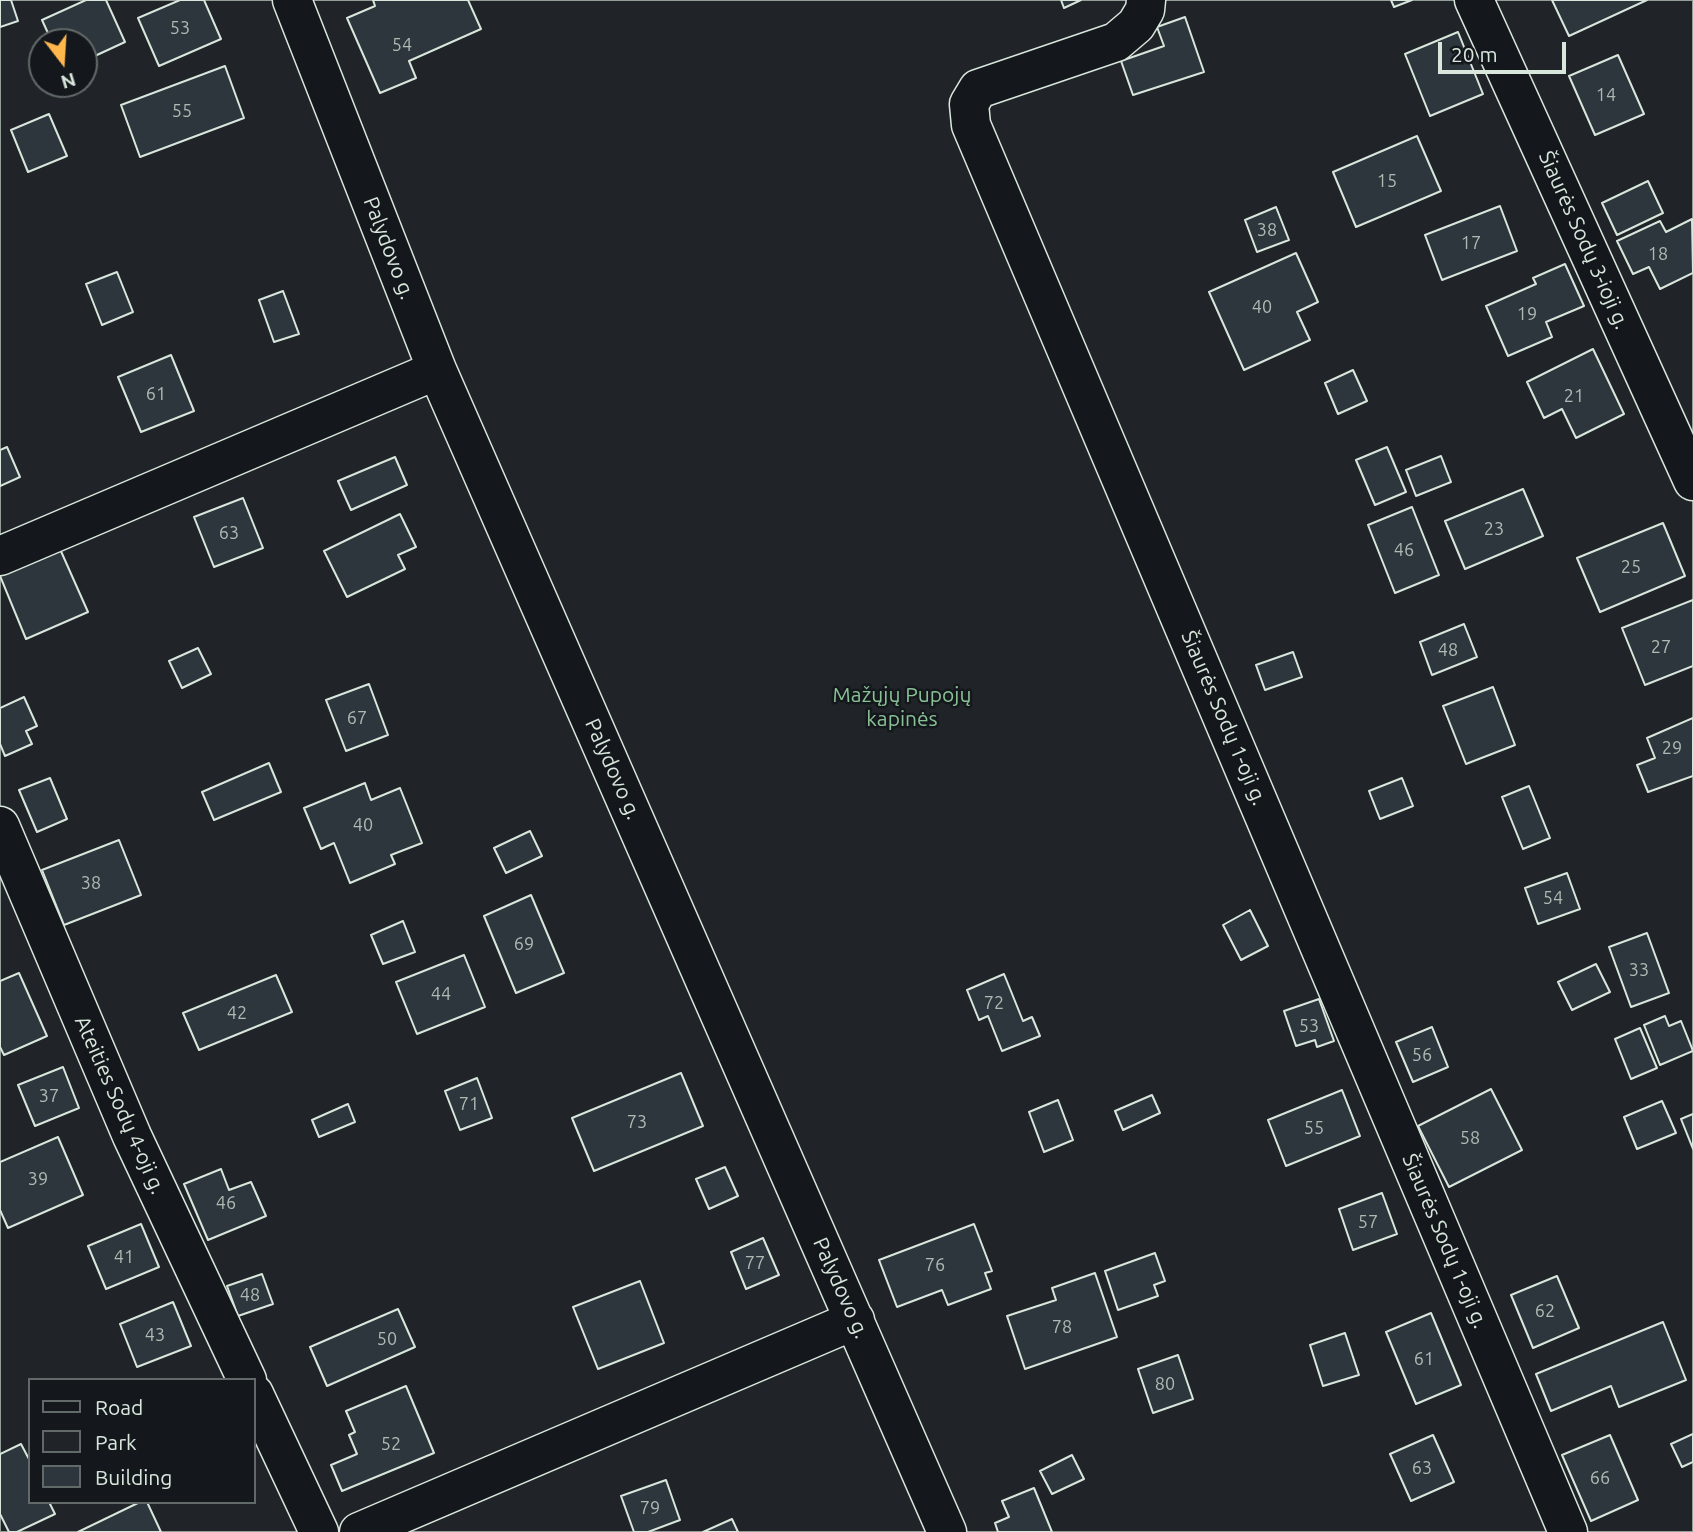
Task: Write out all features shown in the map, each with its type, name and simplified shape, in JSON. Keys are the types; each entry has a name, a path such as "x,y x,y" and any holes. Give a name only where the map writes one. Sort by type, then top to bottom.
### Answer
{"street":[{"name":"Palydovo g.","path":"292,0 437,370 947,1532"},
{"name":"Šiaurės Sodų 1-oji g.","path":"1146,0 1145,9 1136,25 1116,42 978,89 970,104 971,125 1568,1532"},
{"name":"Šiaurės Sodų 3-ioji g.","path":"1474,0 1693,481"},
{"path":"0,556 437,370"},
{"name":"Ateities Sodų 4-oji g.","path":"0,827 132,1136 246,1378"},
{"path":"359,1532 855,1321"},
{"path":"256,1398 318,1532"}],"green space":[{"name":"Mažųjų Pupojų kapinės","path":"0,0 1693,0 1693,1532 0,1532"}],"building":[{"path":"0,0 11,0 18,21 0,27"},
{"path":"86,0 106,0 125,42 98,55 98,28 46,28 42,20"},
{"path":"180,0 204,0 221,39 159,66 138,18"},
{"path":"373,0 468,0 481,29 409,61 416,78 380,93 347,18 375,6"},
{"path":"1061,0 1081,0 1064,8"},
{"path":"1391,0 1412,0 1394,7"},
{"path":"1552,0 1647,0 1569,36"},
{"path":"1185,17 1204,72 1133,95 1121,61 1164,46 1157,27"},
{"path":"1458,32 1483,94 1430,116 1405,54"},
{"path":"1618,55 1644,114 1595,135 1569,76"},
{"path":"225,66 244,118 140,157 121,105"},
{"path":"49,114 67,156 28,172 11,130"},
{"path":"1417,136 1441,191 1356,227 1333,172"},
{"path":"1648,181 1663,213 1617,235 1602,203"},
{"path":"1500,206 1517,251 1442,280 1425,235"},
{"path":"1276,207 1289,240 1257,252 1245,220"},
{"path":"1692,219 1693,273 1660,289 1649,267 1633,274 1617,241 1660,221 1666,232"},
{"path":"1296,253 1318,302 1297,312 1310,340 1244,370 1209,292"},
{"path":"1565,264 1584,306 1546,322 1552,337 1508,356 1486,306 1536,284 1533,278"},
{"path":"117,272 133,312 102,325 86,284"},
{"path":"283,291 299,334 274,342 259,300"},
{"path":"1593,349 1624,414 1576,438 1562,409 1544,418 1527,382"},
{"path":"171,355 194,411 141,432 118,377"},
{"path":"1353,370 1367,401 1338,414 1325,383"},
{"path":"7,447 20,477 0,486 0,450"},
{"path":"1387,447 1406,492 1375,505 1356,460"},
{"path":"1441,456 1451,482 1416,496 1406,470"},
{"path":"395,457 407,485 351,510 338,481"},
{"path":"1523,489 1543,536 1465,569 1445,521"},
{"path":"243,498 263,548 214,567 194,517"},
{"path":"1412,507 1439,575 1395,593 1368,525"},
{"path":"400,514 416,547 398,555 405,569 347,597 324,551"},
{"path":"1663,523 1685,576 1600,612 1577,558"},
{"path":"60,549 88,612 26,639 0,576"},
{"path":"1693,600 1693,666 1645,685 1622,628"},
{"path":"1464,624 1477,657 1432,675 1420,642"},
{"path":"198,648 211,674 182,688 169,661"},
{"path":"1293,652 1302,677 1265,690 1256,665"},
{"path":"369,684 388,735 346,751 326,700"},
{"path":"1493,687 1515,745 1466,764 1443,706"},
{"path":"24,697 37,726 26,731 32,744 5,756 0,744 0,708"},
{"path":"1693,718 1693,776 1648,792 1637,765 1655,758 1647,738"},
{"path":"269,763 281,792 214,820 202,792"},
{"path":"50,778 67,819 37,832 19,790"},
{"path":"1402,778 1413,806 1380,819 1369,791"},
{"path":"365,783 371,800 400,788 422,843 391,855 395,864 350,883 334,843 321,849 304,808"},
{"path":"1529,786 1550,838 1523,849 1502,797"},
{"path":"530,831 542,856 506,873 494,848"},
{"path":"119,840 141,895 64,925 42,870"},
{"path":"1567,873 1580,909 1538,924 1525,888"},
{"path":"531,895 564,973 516,993 484,916"},
{"path":"1250,910 1268,946 1241,960 1223,925"},
{"path":"403,921 415,952 383,964 371,935"},
{"path":"1647,933 1669,993 1631,1007 1609,947"},
{"path":"464,955 485,1007 417,1034 396,982"},
{"path":"1596,964 1610,992 1572,1010 1558,982"},
{"path":"19,973 47,1036 4,1055 0,1047 0,981"},
{"path":"1004,974 1023,1021 1032,1017 1040,1036 1002,1051 988,1016 979,1020 967,990"},
{"path":"276,975 292,1012 199,1050 183,1013"},
{"path":"1319,999 1334,1041 1317,1047 1315,1040 1296,1046 1284,1011"},
{"path":"1665,1016 1669,1026 1681,1021 1693,1051 1660,1065 1644,1025"},
{"path":"1432,1027 1448,1067 1413,1082 1396,1042"},
{"path":"1640,1028 1657,1068 1631,1079 1615,1039"},
{"path":"63,1067 79,1108 35,1126 18,1085"},
{"path":"681,1073 703,1126 594,1171 572,1118"},
{"path":"477,1078 492,1118 460,1130 445,1091"},
{"path":"1491,1089 1522,1150 1449,1187 1418,1126"},
{"path":"1342,1090 1360,1136 1286,1166 1268,1120"},
{"path":"1152,1095 1160,1113 1123,1130 1115,1111"},
{"path":"1058,1100 1073,1140 1044,1152 1029,1112"},
{"path":"1662,1101 1676,1133 1637,1149 1624,1117"},
{"path":"348,1104 355,1122 319,1137 312,1120"},
{"path":"1693,1114 1693,1149 1681,1119"},
{"path":"58,1137 83,1195 8,1228 0,1210 0,1162"},
{"path":"725,1167 738,1196 709,1209 696,1179"},
{"path":"221,1169 229,1190 251,1182 266,1216 208,1240 184,1184"},
{"path":"1382,1193 1397,1234 1353,1250 1339,1209"},
{"path":"141,1224 159,1267 106,1289 88,1246"},
{"path":"974,1224 992,1271 985,1273 991,1289 948,1305 942,1290 897,1307 879,1260"},
{"path":"763,1238 779,1275 746,1289 731,1252"},
{"path":"1155,1253 1165,1281 1154,1285 1158,1296 1118,1310 1105,1271"},
{"path":"1095,1273 1117,1337 1025,1369 1007,1316 1056,1300 1052,1288"},
{"path":"262,1274 273,1304 238,1316 227,1286"},
{"path":"1557,1276 1579,1328 1533,1348 1511,1295"},
{"path":"640,1281 664,1343 598,1369 573,1307"},
{"path":"173,1302 191,1346 137,1367 120,1324"},
{"path":"398,1309 415,1347 327,1386 310,1347"},
{"path":"1431,1313 1461,1385 1416,1404 1386,1332"},
{"path":"1663,1322 1686,1380 1619,1407 1611,1386 1551,1411 1536,1374"},
{"path":"1345,1333 1359,1375 1323,1386 1310,1345"},
{"path":"1178,1355 1193,1399 1153,1413 1138,1369"},
{"path":"406,1386 434,1453 342,1491 331,1465 357,1454 349,1435 355,1432 346,1411"},
{"path":"1693,1434 1693,1462 1682,1467 1671,1444"},
{"path":"1433,1435 1454,1482 1411,1501 1390,1454"},
{"path":"1610,1435 1638,1500 1591,1521 1562,1455"},
{"path":"21,1444 28,1457 28,1504 50,1504 55,1514 17,1532 9,1532 0,1514 0,1454"},
{"path":"1072,1455 1084,1479 1052,1494 1040,1471"},
{"path":"666,1480 680,1520 648,1532 634,1532 621,1496"},
{"path":"1034,1488 1052,1532 998,1532 995,1523 1009,1517 1002,1501"},
{"path":"136,1504 148,1504 161,1532 78,1532"},
{"path":"732,1519 738,1532 703,1532"}]}
